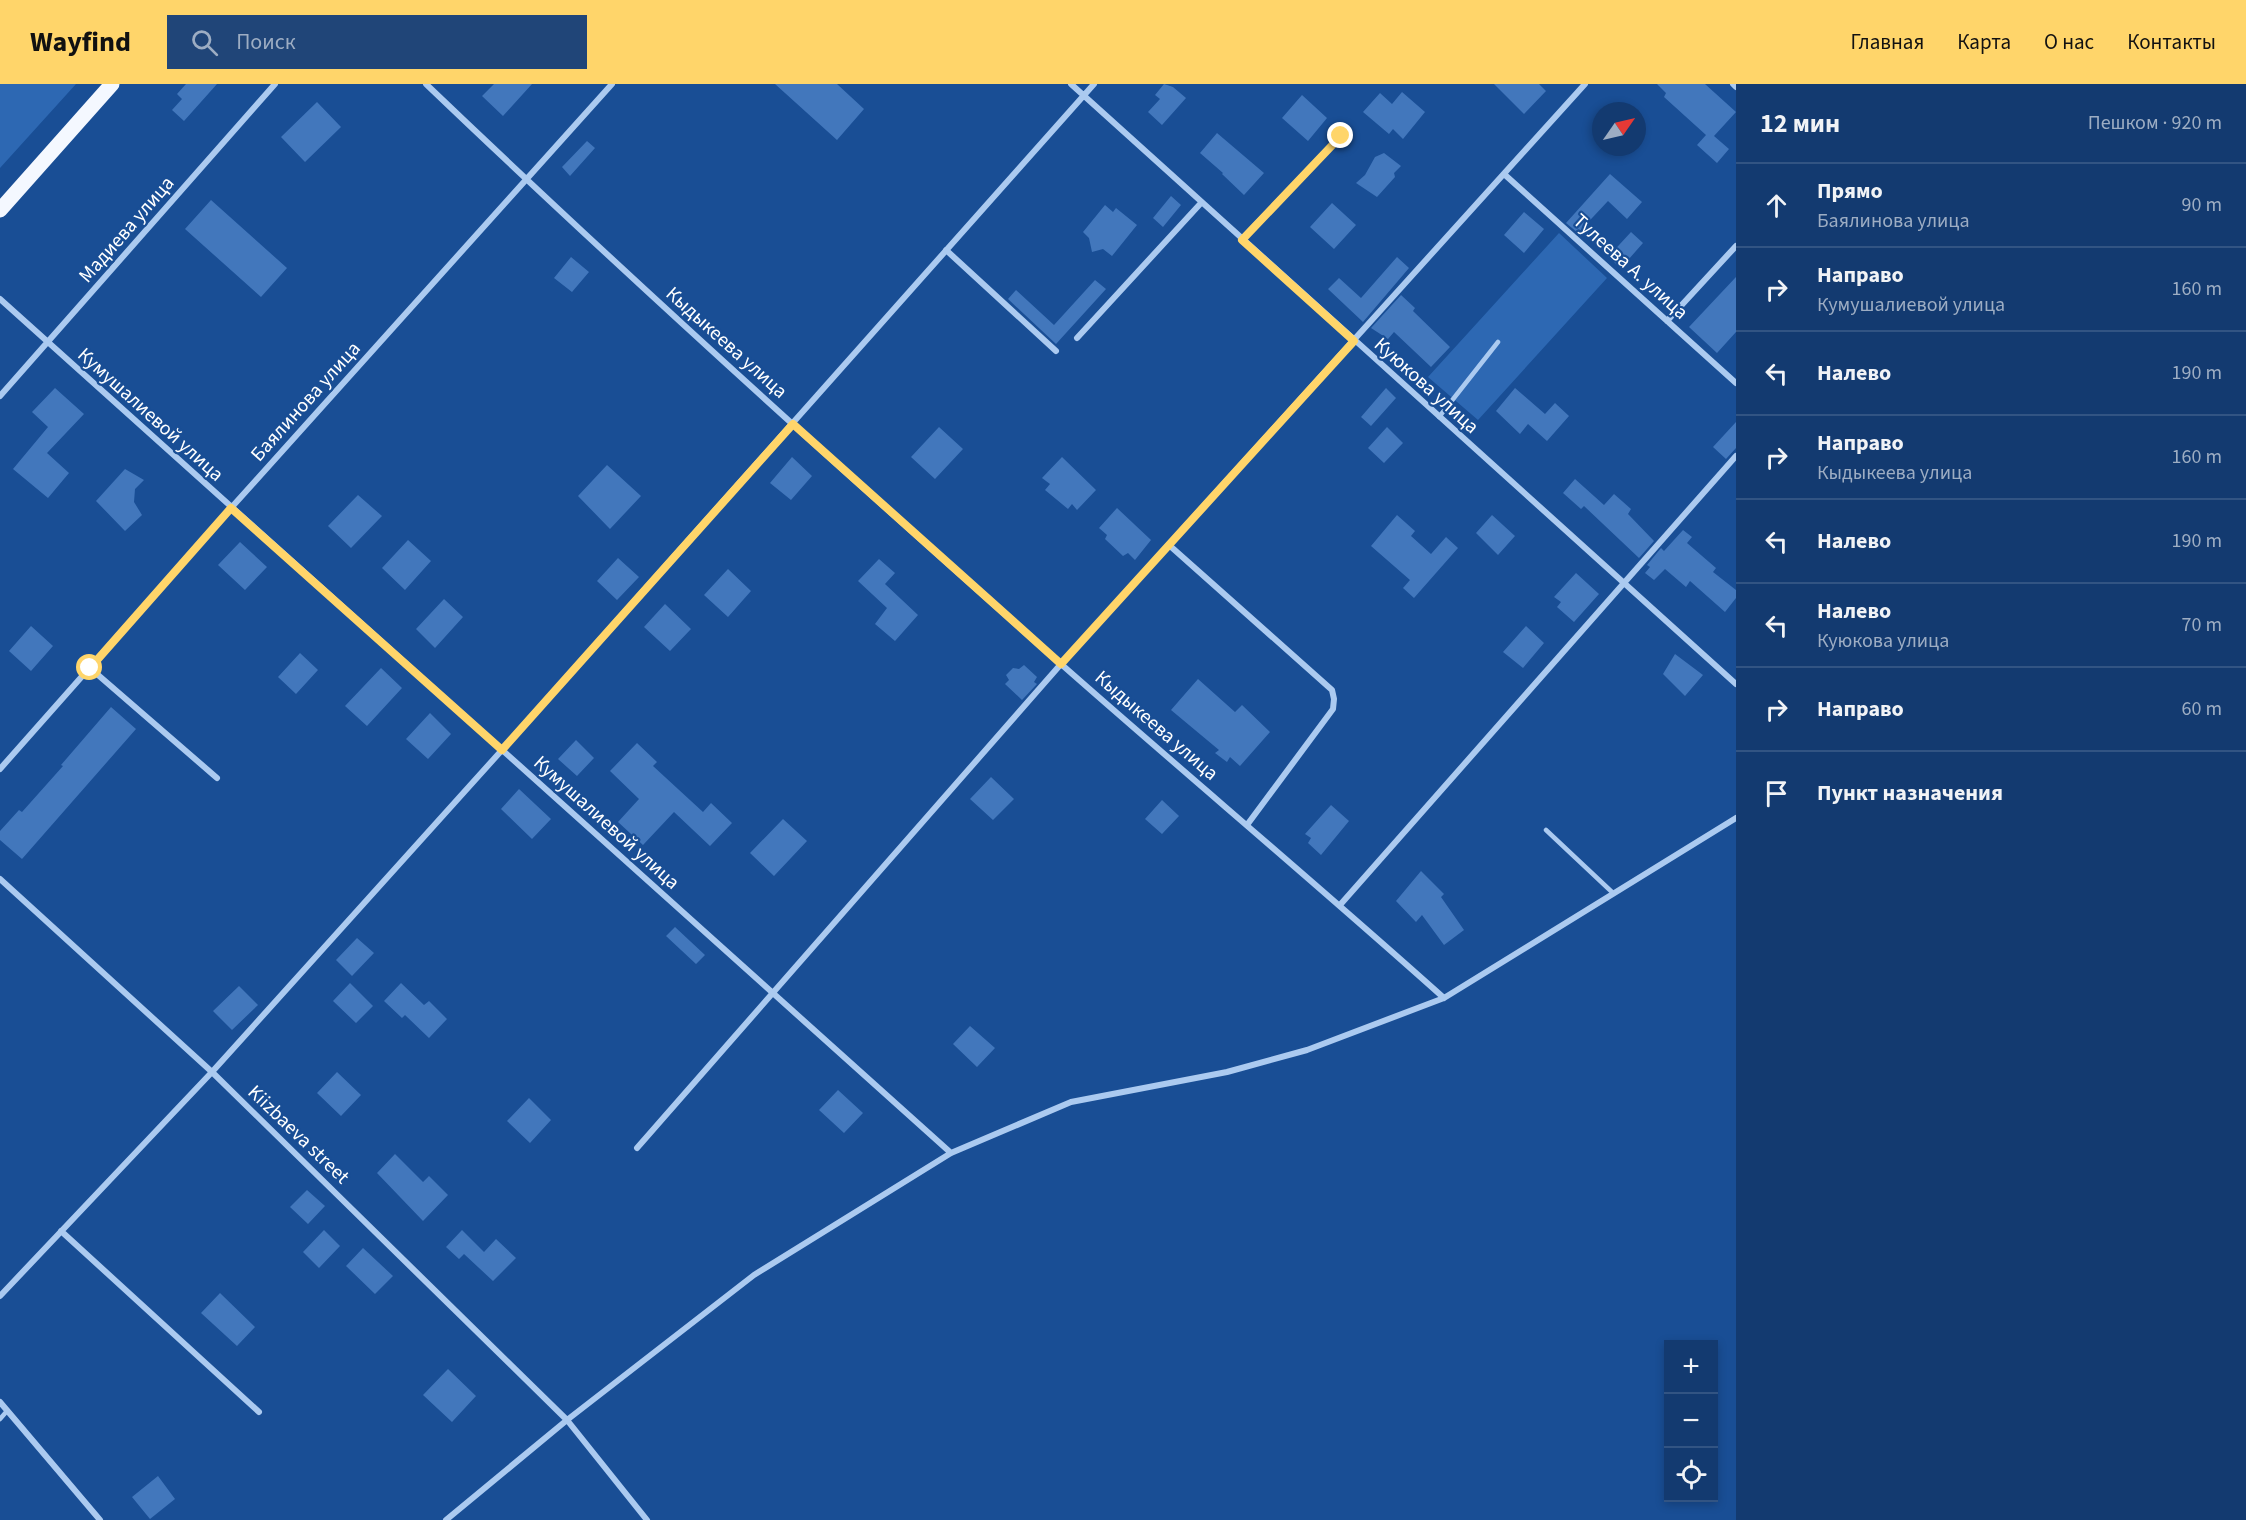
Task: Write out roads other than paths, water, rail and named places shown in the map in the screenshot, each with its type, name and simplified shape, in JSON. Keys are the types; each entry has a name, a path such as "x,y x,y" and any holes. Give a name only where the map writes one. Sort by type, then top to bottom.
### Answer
{"main road":[{"path":"0,210 112,84"}],"street":[{"name":"Мадиева улица","path":"0,396 275,84"},
{"name":"Кыдыкеева улица","path":"426,84 526,180 793,424 1061,664 1444,998"},
{"name":"Баялинова улица","path":"0,770 231,508 612,84"},
{"name":"Куюкова улица","path":"1071,84 1736,684"},
{"path":"0,1296 212,1072 502,750 1094,84"},
{"path":"637,1148 1061,664 1585,84"},
{"path":"1242,240 1341,136"},
{"name":"Тулеева А. улица","path":"1504,174 1736,383"},
{"path":"1077,338 1202,203"},
{"path":"1667,321 1736,246"},
{"path":"946,250 1056,351"},
{"name":"Кумушалиевой улица","path":"0,299 951,1153"},
{"path":"1340,905 1736,456"},
{"path":"1169,545 1332,690 1333,709 1247,825"},
{"path":"90,668 217,778"},
{"path":"446,1520 567,1420 754,1275 951,1153 1071,1102 1227,1072 1307,1050 1444,998 1736,818"},
{"name":"Kiizbaeva street","path":"0,879 212,1072 567,1420 647,1520"},
{"path":"61,1231 259,1412"},
{"path":"0,1402 100,1520"}],"lane":[{"path":"1438,417 1498,342"},
{"path":"1546,830 1613,893"},
{"path":"0,1419 8,1411"}]}
